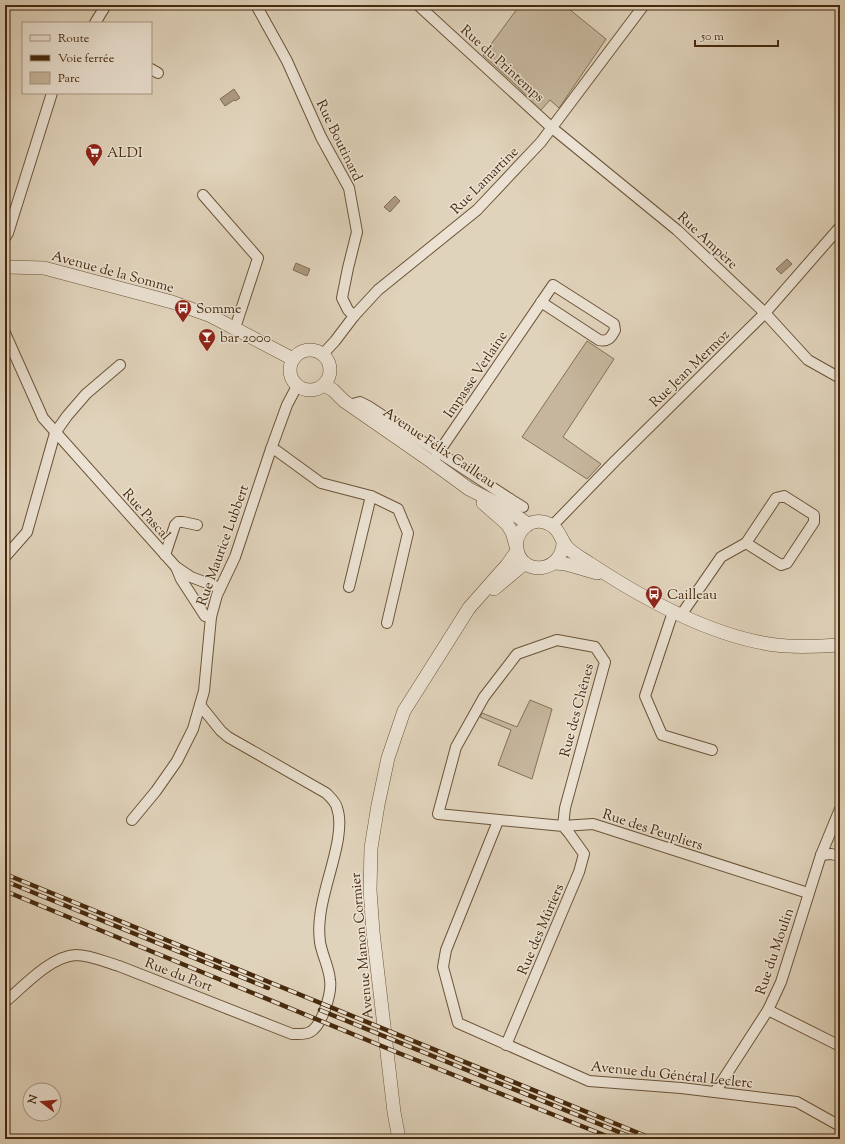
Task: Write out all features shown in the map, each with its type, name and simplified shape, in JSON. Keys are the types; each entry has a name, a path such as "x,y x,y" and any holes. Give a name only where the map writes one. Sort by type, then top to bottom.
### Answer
{"street":[{"path":"96,22 106,5"},
{"name":"Rue Boutinard","path":"256,5 288,61 322,137 349,188 357,232 342,298 348,310 354,316"},
{"name":"Rue du Printemps","path":"418,5 551,127"},
{"name":"Rue Lamartine","path":"323,354 354,316 378,290 477,210 540,142 644,5"},
{"path":"5,238 21,193 52,94"},
{"name":"Rue Ampère","path":"551,127 677,230 765,313 808,360 840,378"},
{"path":"203,195 258,258 235,328"},
{"name":"Rue Jean Mermoz","path":"553,525 615,461 765,313 840,227"},
{"name":"Avenue de la Somme","path":"6,267 44,268 172,302 211,316 293,359"},
{"name":"Impasse Verlaine","path":"436,457 541,302 553,285 614,324 615,330 609,340 599,340 541,302"},
{"name":"Rue Pascal","path":"5,333 8,349 43,418 176,568 181,579 205,616 211,617"},
{"path":"308,350 319,351 323,354 330,366 330,373 324,385 314,390 302,389 297,386 290,376 290,369 293,359 297,354 308,350"},
{"path":"5,557 27,532 55,433 86,394 120,365"},
{"name":"Avenue Félix Cailleau","path":"324,385 333,390 349,405 436,457 469,489 506,503 528,524"},
{"name":"Rue Maurice Lubbert","path":"132,820 156,791 177,761 193,729 204,691 211,617 220,588 235,557 287,405 297,386"},
{"path":"271,449 277,451 321,483 371,496 398,509 408,533 387,623"},
{"path":"436,457 506,503 523,507"},
{"path":"469,489 507,524 512,532 519,556 525,563 532,567 548,567 555,563 562,553 563,541"},
{"path":"349,587 371,496"},
{"path":"712,750 662,734 645,696 677,613 721,557 746,543 776,498 784,496 814,515 814,522 787,563 781,566 746,543"},
{"path":"517,551 516,543 522,529 528,524 541,521 553,525 563,541 573,552 610,577 677,613 727,634 777,645 840,645"},
{"path":"165,555 175,525 178,522 197,525"},
{"name":"Avenue Manon Cormier","path":"399,1139 394,1112 373,932 370,890 371,848 378,805 388,758 404,711 469,608 507,565 517,551"},
{"name":"Avenue Manon Cormier","path":"458,626 488,593 525,563"},
{"path":"555,563 566,564 610,577"},
{"path":"176,568 191,577 220,588"},
{"name":"Rue des Chênes","path":"438,814 456,747 484,696 517,654 558,640 595,647 605,662 565,808 563,826"},
{"name":"Rue du Port","path":"5,1002 42,970 62,958 77,955 98,959 119,966 292,1034 302,1035 310,1032 318,1026 330,994 330,980 320,942 320,918 324,893 339,834 340,821 337,806 326,793 228,737 221,731 200,705"},
{"name":"Rue du Moulin","path":"715,1092 768,1010 781,982 808,893 821,855 840,809"},
{"name":"Rue des Peupliers","path":"438,814 498,821 563,826 593,824 808,893"},
{"name":"Avenue du Général Leclerc","path":"498,821 446,950 443,967 458,1023 506,1046 589,1081 681,1088 797,1102 840,1126"},
{"name":"Rue des Mûriers","path":"506,1046 579,872 584,854 563,826"},
{"path":"821,855 831,854 840,856"},
{"path":"768,1010 840,1046"}],"green space":[{"path":"520,5 564,5 606,39 559,108 550,100 540,111 519,88 483,55"},
{"path":"587,341 614,359 563,437 601,464 587,479 522,437"},
{"path":"530,700 552,709 532,779 498,765 511,730 480,717 482,713 517,727"}],"shaded area":[{"path":"234,89 240,98 225,106 220,99"},
{"path":"395,196 400,201 390,212 384,207"},
{"path":"787,259 792,264 781,274 776,269"},
{"path":"296,263 310,269 307,276 293,270"}],"railway":[{"path":"5,874 653,1139"},
{"path":"5,881 268,988"},
{"path":"5,891 401,1054 614,1139"},
{"path":"320,1010 636,1139"}],"place":[{"name":"ALDI","path":"94,167"},
{"name":"Somme","path":"183,323"},
{"name":"bar 2000","path":"207,352"},
{"name":"Cailleau","path":"654,609"}]}
